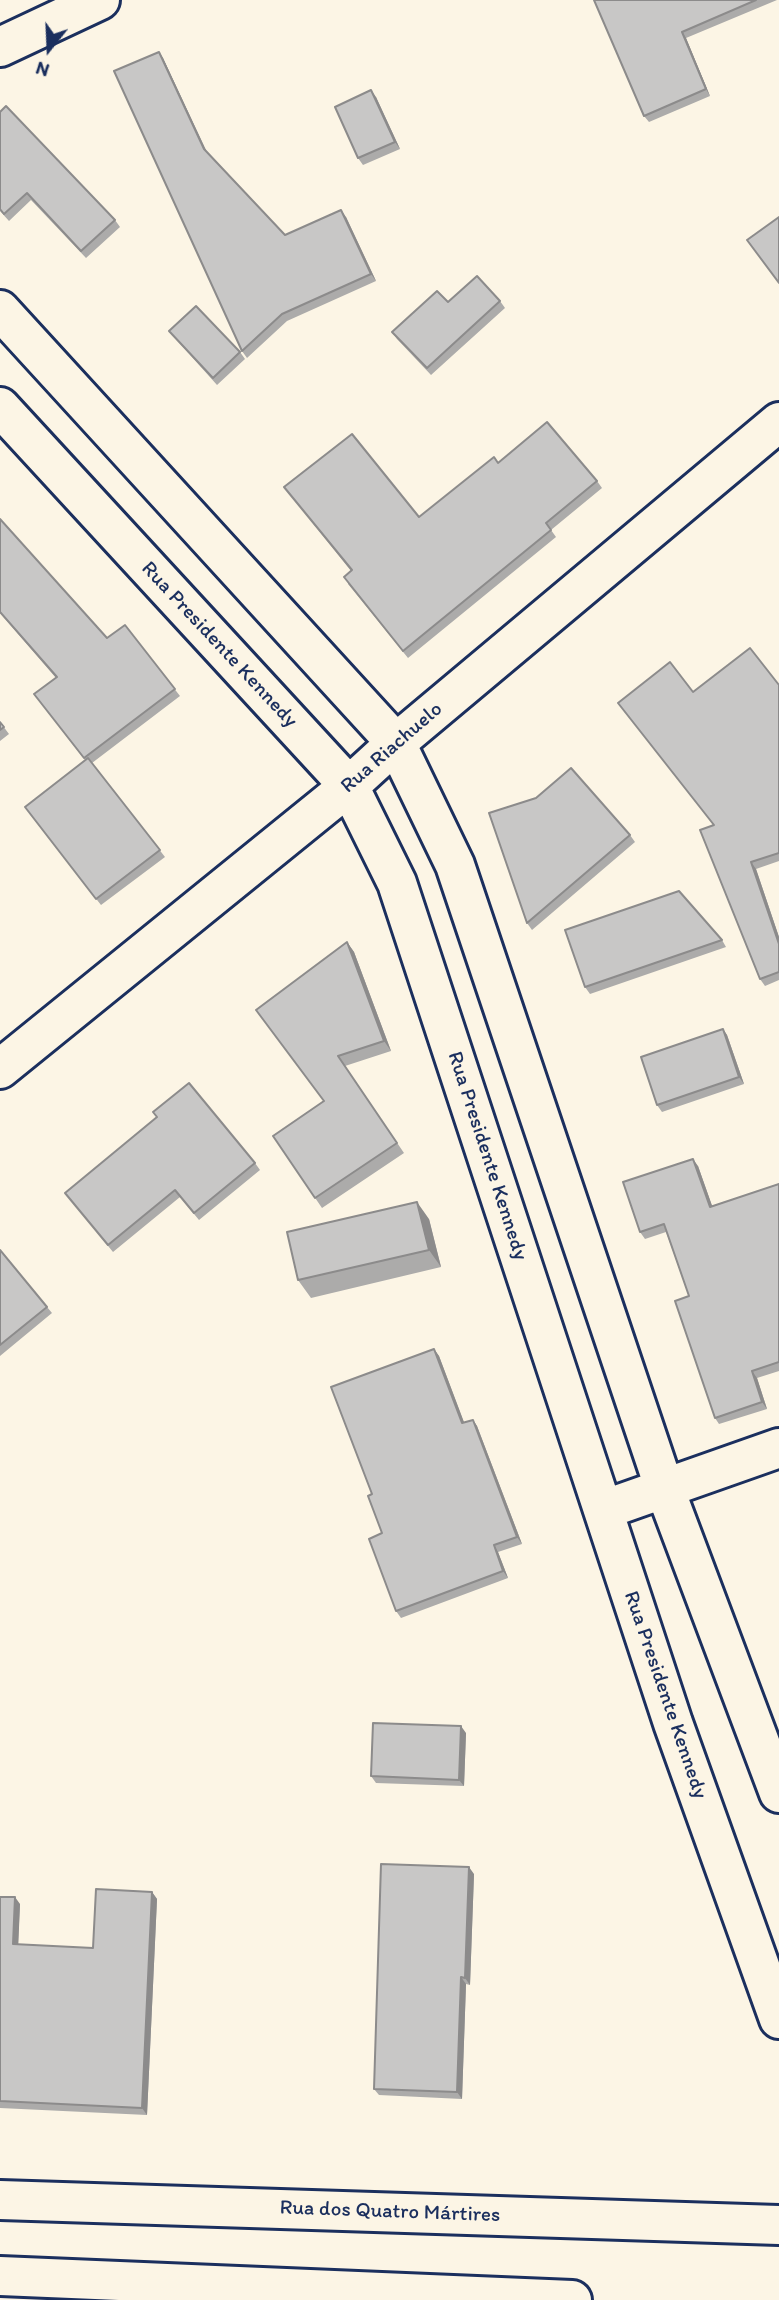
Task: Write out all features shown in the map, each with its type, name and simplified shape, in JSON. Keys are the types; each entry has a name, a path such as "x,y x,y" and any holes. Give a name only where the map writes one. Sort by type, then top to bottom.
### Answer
{"street":[{"path":"0,47 100,0"},
{"path":"0,310 396,743 455,866 664,1487 779,1793"},
{"name":"Rua Presidente Kennedy","path":"0,407 349,786 397,883 673,1723 779,2019"},
{"name":"Rua Riachuelo","path":"0,1069 349,786 396,743 779,422"},
{"path":"603,1510 779,1448"},
{"name":"Rua dos Quatro Mártires","path":"0,2200 779,2225"},
{"path":"0,2276 572,2300"}],"building":[{"path":"594,0 756,0 682,32 706,89 644,116"},
{"path":"159,52 204,149 285,235 341,210 371,274 282,314 242,351 114,71"},
{"path":"371,90 395,142 358,158 335,107"},
{"path":"6,106 115,220 81,251 27,193 4,214 0,209 0,112"},
{"path":"779,217 779,283 747,240"},
{"path":"477,276 500,301 427,368 392,332 437,291 448,302"},
{"path":"196,306 240,352 213,378 169,331"},
{"path":"547,422 597,481 546,523 551,530 403,651 344,577 352,570 284,487 352,434 419,517 494,457 498,463"},
{"path":"0,519 107,638 125,625 175,689 84,758 34,694 57,677 0,612"},
{"path":"750,648 779,685 779,853 751,862 779,944 779,972 760,979 700,830 714,825 618,703 670,662 693,692"},
{"path":"88,758 160,850 96,899 25,807"},
{"path":"571,768 630,835 527,923 489,813 536,798"},
{"path":"679,891 722,940 585,987 565,930"},
{"path":"347,942 384,1041 338,1056 397,1143 315,1198 273,1136 324,1101 256,1010"},
{"path":"723,1029 739,1077 657,1105 641,1057"},
{"path":"189,1083 255,1163 194,1213 175,1190 108,1245 65,1193 157,1117 153,1112"},
{"path":"693,1159 710,1207 779,1184 779,1362 752,1371 762,1402 715,1418 675,1301 689,1296 664,1224 640,1232 623,1182"},
{"path":"417,1202 429,1250 298,1280 287,1232"},
{"path":"0,1250 47,1307 0,1345"},
{"path":"434,1349 462,1423 473,1420 517,1537 494,1545 503,1571 396,1611 369,1539 382,1533 368,1496 372,1494 331,1387"},
{"path":"373,1723 461,1726 459,1780 371,1776"},
{"path":"381,1864 469,1867 465,1978 461,1977 457,2092 374,2089"},
{"path":"96,1889 152,1892 142,2108 0,2101 0,1897 15,1897 13,1944 93,1948"}]}
